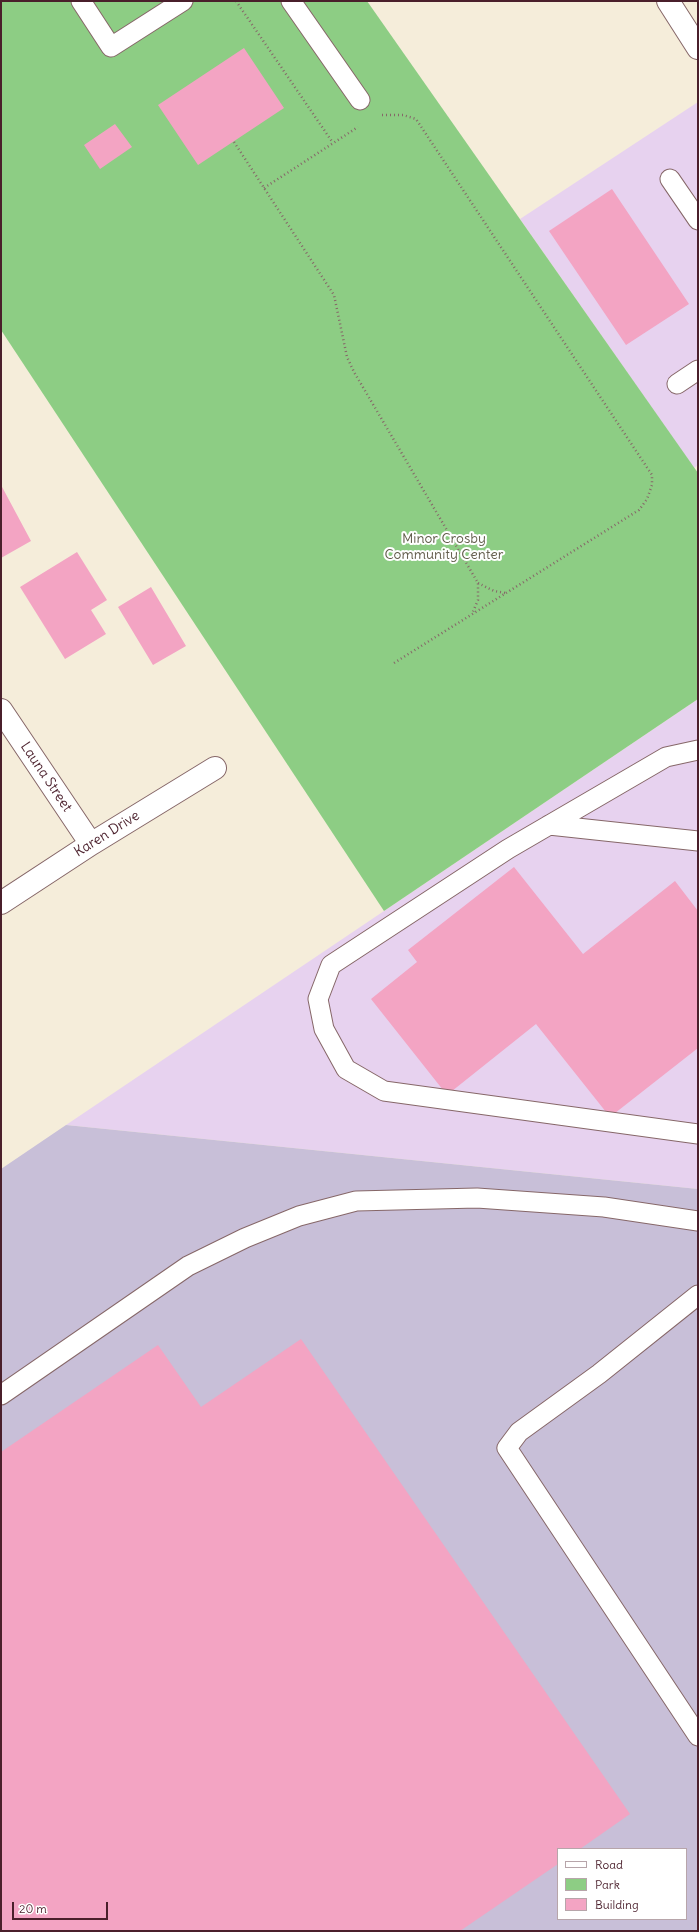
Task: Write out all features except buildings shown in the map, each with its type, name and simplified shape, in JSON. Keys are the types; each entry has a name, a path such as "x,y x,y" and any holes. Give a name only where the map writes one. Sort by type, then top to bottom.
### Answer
{"street":[{"path":"668,1 698,48"},
{"name":"Launa Street","path":"1,710 91,844"},
{"name":"Karen Drive","path":"1,903 91,844 215,768"}],"lane":[{"path":"81,1 112,47 183,1"},
{"path":"291,1 360,100"},
{"path":"670,179 698,220"},
{"path":"676,384 698,370"},
{"path":"698,750 666,758 508,849 331,965 318,999 324,1029 346,1069 384,1091 698,1134"},
{"path":"550,825 698,841"},
{"path":"1,1395 188,1266 245,1238 299,1216 356,1200 484,1198 604,1207 698,1221"},
{"path":"698,1295 599,1374 520,1432 507,1448 698,1736"}],"path":[{"path":"236,1 333,143"},
{"path":"376,116 389,114 403,115 416,119 652,475 652,485 647,499 639,510 394,663"},
{"path":"264,188 364,124"},
{"path":"234,142 334,295 347,357 354,372 478,583 478,600 472,614"},
{"path":"478,583 494,591 506,593"}],"shaded area":[{"path":"698,102 698,465 694,468 520,219"},
{"path":"698,699 698,1189 66,1125 384,911"},
{"path":"66,1125 698,1189 698,1931 1,1931 1,1169"}],"green space":[{"name":"Minor Crosby Community Center","path":"1,1 367,1 698,473 698,699 384,911 1,330"}]}
